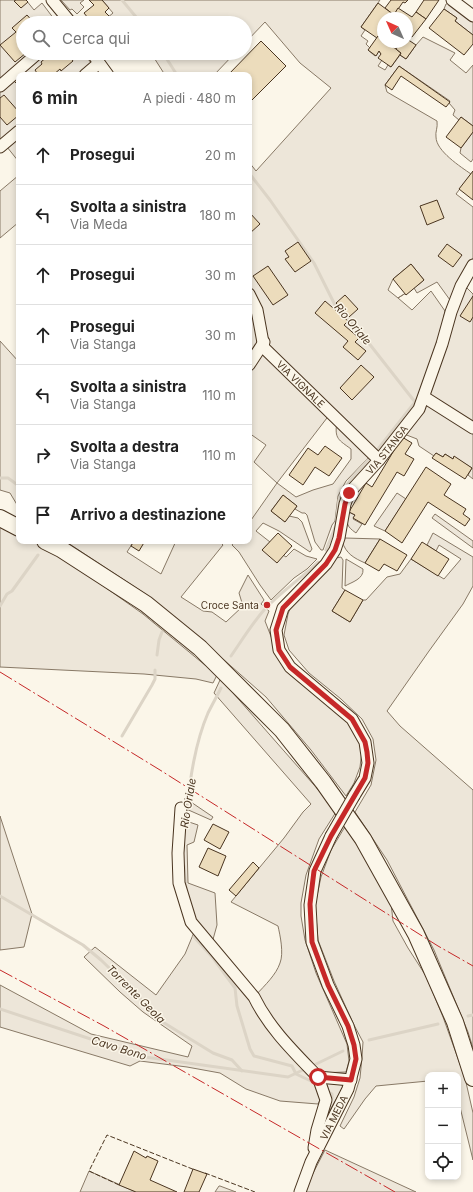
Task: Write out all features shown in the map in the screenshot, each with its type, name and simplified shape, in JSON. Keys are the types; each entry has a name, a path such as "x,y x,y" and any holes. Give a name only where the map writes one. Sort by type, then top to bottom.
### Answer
{"highway":[{"path":"0,518 16,526"},
{"path":"51,544 146,604 200,648 282,730 323,782 363,838 416,934 455,1022 473,1078"}],"street":[{"path":"52,0 65,16"},
{"path":"452,0 473,16"},
{"path":"16,72 30,60"},
{"path":"97,60 106,72"},
{"path":"88,72 99,63"},
{"path":"0,86 16,72"},
{"path":"0,147 16,134"},
{"name":"VIA STANGA","path":"331,836 365,778 368,763 365,742 352,719 290,667 279,650 276,630 283,608 326,564 335,550 339,538 345,504 349,493 379,460 419,409 442,344 451,312 461,286 473,265"},
{"name":"VIA VIGNALE","path":"252,300 257,310 264,348 379,460"},
{"path":"252,360 264,342"},
{"path":"424,397 473,428"},
{"path":"181,808 178,853 179,883 191,922 254,997 276,1033 312,1071 326,1100 317,1130 311,1162"},
{"name":"VIA MEDA","path":"300,1192 311,1162 348,1089 356,1059 354,1045 348,1026 328,985 312,942 310,904 314,871 331,836"},
{"path":"312,1071 351,1080"}],"shaded area":[{"path":"0,0 26,0 34,10 42,3 52,16 16,16 16,60 89,60 99,72 16,72 16,158 3,142 0,144"},
{"path":"61,0 84,0 80,3 84,7 77,14 72,9 70,10"},
{"path":"102,0 380,0 361,27 365,30 361,36 368,41 366,44 370,48 368,50 375,56 379,51 381,54 382,60 378,66 385,70 388,65 391,67 400,55 406,59 423,37 455,53 450,60 466,73 473,65 473,126 461,117 459,120 453,115 455,110 449,103 450,101 399,66 385,85 387,92 437,121 436,137 440,148 444,153 471,174 456,194 473,207 473,258 450,300 437,282 417,293 414,288 398,298 412,310 431,291 445,311 437,349 418,403 381,452 375,452 268,347 257,301 252,292 252,166 256,171 331,88 300,63 265,22 252,36 252,16 109,16 113,13","holes":["411,264 424,280 398,298 388,290 393,279"]},
{"path":"449,3 473,22 473,35 455,21 457,18 444,9 446,4"},
{"path":"155,60 228,60 217,72 163,72"},
{"path":"473,132 473,159 471,162 460,153 461,148"},
{"path":"16,178 16,225 0,238 0,191"},
{"path":"465,286 473,294 473,427 428,398"},
{"path":"252,311 260,342 252,354"},
{"path":"0,341 16,359 16,503 10,493 0,490"},
{"path":"261,351 330,414 277,483 254,462 266,445 252,435 252,364"},
{"path":"427,400 473,429 473,479 468,475 472,468 454,457 453,459 445,454 443,457 436,453 434,456 419,446 417,439 404,434"},
{"path":"337,422 371,455 346,481 338,496 335,521 332,525 323,550 321,550 315,542 307,515 295,509 297,506 283,495 271,511 285,522 289,516 298,518 302,522 312,549 310,552 279,531 263,523 256,531 270,542 263,550 286,557 294,549 306,556 317,559 271,600 239,552 232,545 252,544 252,519 277,483 296,497 333,484 351,459 351,449 337,436"},
{"path":"397,493 406,499 385,531 374,526"},
{"path":"349,512 355,515 353,519 362,524 356,533 348,524 347,519"},
{"path":"435,514 473,541 473,548 432,518"},
{"path":"0,524 16,532 16,544 39,544 58,554 143,614 217,675 213,683 196,679 144,674 0,667"},
{"path":"433,533 473,557 473,586 463,604 387,711 400,726 473,790 473,1048 468,1032 434,950 387,860 355,812 371,785 376,760 373,739 362,719 341,699 309,673 289,650 284,635 291,606 336,558 341,557 343,560 342,588 345,590 332,611 350,622 363,600 366,600 387,577 400,574 411,559 444,579 461,559 439,545 436,551 427,545"},
{"path":"345,538 380,539 365,563 348,552 342,541"},
{"path":"70,544 132,544 127,552 161,574 175,544 222,544 223,545 181,597 203,611 212,612 226,622 243,606 239,593 248,575 264,600 261,604 269,611 265,621 272,639 275,653 350,722 360,740 362,750 360,767 354,783 346,796 311,750 266,697 198,637 147,595"},
{"path":"346,559 363,569 363,572 360,578 345,586"},
{"path":"220,680 321,793 336,812 319,839 306,875 301,903 301,916 305,940 316,973 347,1044 349,1061 346,1072 318,1073 322,1096 318,1104 280,1101 246,1089 220,1073 140,1061 130,1066 0,1027 0,985 91,1034 188,1057 192,1046 143,1012 84,957 95,947 156,995 185,954 195,930 183,885 183,820 198,825 194,842 187,845 188,883 215,893 217,925 212,943 256,995 276,972 282,954 278,926 231,902 311,804 214,693"},
{"path":"185,798 213,817 211,820 184,808"},
{"path":"0,816 32,914 24,947 0,950"},
{"path":"346,825 391,903 393,921 426,976 443,1017 465,1078 473,1113 473,1160 461,1111 461,1072 425,1072 425,1081 376,1086 344,1129 340,1126 354,1097 360,1078 363,1042 334,981 318,940 315,905 321,877 331,850"},
{"path":"321,1082 341,1083 343,1087 325,1119"},
{"path":"325,1150 416,1192 306,1192 308,1183"},
{"path":"89,1171 136,1192 80,1192"},
{"path":"220,1186 236,1192 215,1192"}],"building":[{"path":"26,0 28,2 21,8 14,1"},
{"path":"89,0 102,0 109,8 105,12 109,16 86,16 84,13 94,5"},
{"path":"391,0 408,0 405,3 403,2 396,12 390,12 385,8"},
{"path":"424,0 439,0 426,19 416,12"},
{"path":"378,3 390,12 377,12 377,38 361,27"},
{"path":"398,8 404,12 396,12"},
{"path":"444,9 457,18 455,21 473,35 473,44 464,55 429,28"},
{"path":"416,12 426,19 413,36 413,16"},
{"path":"16,25 16,32 12,28"},
{"path":"16,32 16,60 17,60 15,62 0,45"},
{"path":"377,37 377,48 395,48 401,53 391,67 378,58 381,54 379,51 376,56 368,50"},
{"path":"261,41 286,66 252,100 252,72 231,72 243,60 252,60 252,50"},
{"path":"413,43 416,45 406,59 400,55 401,53 396,49 413,48"},
{"path":"43,60 73,61 61,71 60,69 56,72 36,72 35,70 42,64 41,62"},
{"path":"399,66 450,102 446,107 401,76 392,90 385,85"},
{"path":"4,95 16,109 16,118 7,125 0,117 0,98"},
{"path":"461,117 473,126 473,132 461,148 446,137"},
{"path":"473,171 473,200 459,189"},
{"path":"437,200 444,218 427,225 420,206"},
{"path":"252,215 260,224 252,231"},
{"path":"298,242 311,261 295,272 285,259 289,257 285,251"},
{"path":"447,244 462,255 453,267 438,256"},
{"path":"411,264 424,280 406,295 393,279"},
{"path":"268,266 288,295 273,305 253,276"},
{"path":"345,295 358,309 349,317 336,303"},
{"path":"473,296 473,317 470,322 460,316"},
{"path":"325,301 348,321 344,325 359,338 355,342 366,351 358,360 343,347 348,341 315,313"},
{"path":"361,365 374,377 352,400 340,388"},
{"path":"402,437 412,443 405,454 414,459 404,476 397,472 365,525 353,518 355,515 349,512 366,483 372,487"},
{"path":"325,446 342,458 329,476 315,467 303,485 289,475 308,448 318,455"},
{"path":"436,453 443,457 445,454 453,459 454,456 472,468 465,479 432,458"},
{"path":"426,467 451,484 444,495 466,509 463,514 470,519 465,526 428,502 402,543 385,531"},
{"path":"283,495 297,506 285,522 271,511"},
{"path":"278,533 292,546 277,563 262,550"},
{"path":"380,539 407,555 397,571 384,564 379,571 365,563"},
{"path":"422,542 449,559 438,576 411,559"},
{"path":"132,544 143,544 139,551 131,546"},
{"path":"345,590 363,600 350,622 332,611"},
{"path":"213,824 229,832 220,849 204,840"},
{"path":"208,848 226,856 218,876 199,867"},
{"path":"253,862 259,868 236,896 229,890"},
{"path":"134,1151 146,1158 147,1156 158,1161 150,1180 177,1192 136,1192 119,1185"},
{"path":"193,1169 207,1174 199,1192 184,1192"}],"waterway":[{"name":"Rio Oriale","path":"122,0 135,16"},
{"name":"Rio Oriale","path":"167,60 175,72"},
{"name":"Rio Oriale","path":"252,177 314,263 335,305 364,337 415,402 378,449"},
{"name":"Rio Oriale","path":"326,550 336,525 339,500 350,480 368,460"},
{"name":"Torrente Geola","path":"0,478 8,478 16,484"},
{"name":"Torrente Geola","path":"0,606 7,594 12,591 38,555"},
{"name":"Rio Oriale","path":"231,656 251,626 264,610 318,562"},
{"path":"157,655 159,640 162,632"},
{"path":"122,736 152,685 155,679 155,670"},
{"name":"Rio Oriale","path":"186,813 196,749 203,725 221,688"},
{"name":"Rio Oriale","path":"184,866 186,888"},
{"name":"Torrente Geola","path":"0,896 83,945 101,960 138,996 161,1021 213,1053 232,1060 242,1071"},
{"name":"Rio Oriale","path":"194,937 213,958 235,988 237,1006 250,1049 254,1056 292,1066 296,1074 313,1082"},
{"name":"Cavo Bono","path":"0,1009 145,1057 288,1077 307,1068"},
{"name":"Torrente Geola","path":"468,1016 473,1015"},
{"name":"Torrente Geola","path":"369,1040 438,1024"},
{"name":"Torrente Geola","path":"312,1066 343,1051"},
{"path":"327,1091 332,1094 332,1098"}],"fence":[{"path":"119,1185 89,1171 107,1135 195,1170"},
{"path":"205,1173 255,1192"}],"power":[{"path":"0,672 160,770 438,946 473,966"},
{"path":"0,970 104,1026 395,1192"}],"place":[{"name":"Croce Santa","path":"267,605"}],"route":[{"path":"318,1077 351,1080 356,1059 354,1045 348,1026 328,985 312,942 310,904 314,871 331,836 365,778 368,763 367,752 365,742 352,719 290,667 279,650 276,630 283,608 326,564 335,550 339,538 345,504 349,493"}]}
